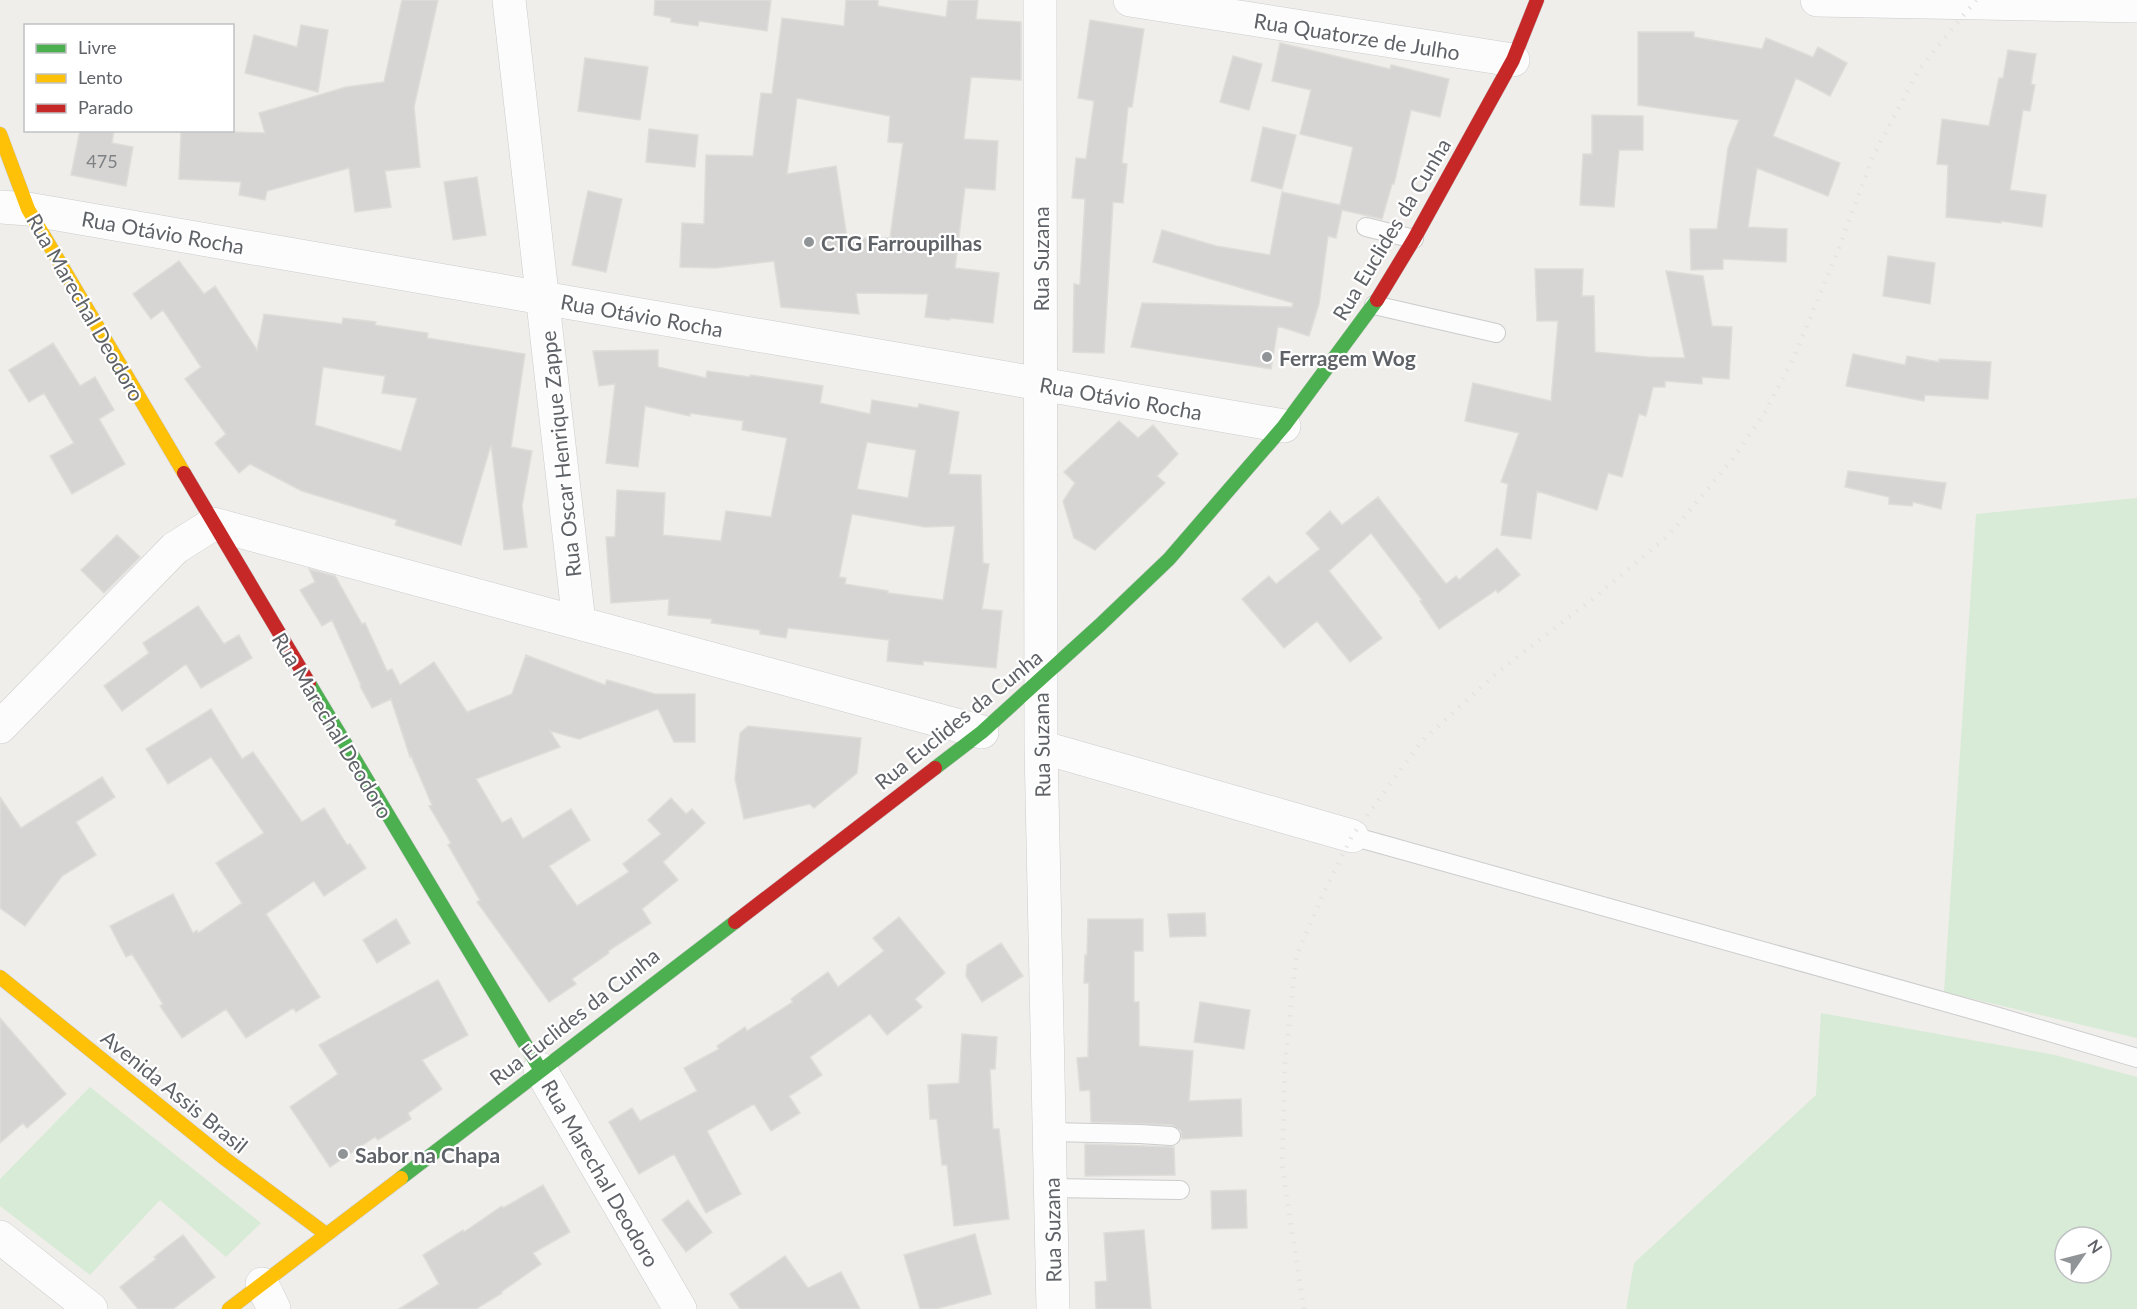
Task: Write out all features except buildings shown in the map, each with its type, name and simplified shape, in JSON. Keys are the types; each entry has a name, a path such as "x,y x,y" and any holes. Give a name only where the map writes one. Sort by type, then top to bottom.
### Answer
{"main road":[{"name":"Rua Euclides da Cunha","path":"229,1309 268,1296 326,1234 982,732 1040,681 1169,559 1284,426 1374,304 1414,239 1513,60 1537,0"},
{"name":"Rua Marechal Deodoro","path":"0,134 14,208 213,524 540,1070"},
{"name":"Avenida Assis Brasil","path":"0,977 224,1158 326,1234"}],"street":[{"name":"Rua Oscar Henrique Zappe","path":"509,0 579,622"},
{"name":"Rua Suzana","path":"1040,0 1040,681 1053,1309"},
{"name":"Rua Quatorze de Julho","path":"1130,0 1513,60"},
{"path":"1817,0 2137,6"},
{"name":"Rua Otávio Rocha","path":"14,208 1284,426"},
{"path":"0,727 176,548 213,524 982,732"},
{"path":"1041,747 1352,836"},
{"name":"Rua Marechal Deodoro","path":"540,1070 680,1309"},
{"path":"0,1237 92,1309"}],"lane":[{"path":"1366,227 1414,239"},
{"path":"1374,304 1496,333"},
{"path":"1352,836 2137,1058"},
{"path":"1050,1132 1171,1136"},
{"path":"1051,1188 1180,1190"}],"green space":[{"path":"2137,498 2137,1038 1944,992 1976,514"},
{"path":"1821,1013 2055,1055 2137,1077 2137,1309 1626,1309 1634,1263 1816,1095"},
{"path":"90,1087 261,1223 226,1257 160,1200 90,1275 0,1206 0,1179"}],"railway":[{"path":"1304,1309 1282,1166 1285,1064 1296,957 1324,892 1352,836 1422,741 1498,672 1594,598 1669,535 1732,460 1765,412 1793,359 1836,256 1873,156 1920,68 1976,0"}],"traffic: fast":[{"path":"935,768 982,732 1169,559 1284,426 1377,300"},
{"path":"309,683 540,1069"},
{"path":"401,1178 735,922"}],"traffic: slow":[{"path":"0,134 28,209 184,473"},
{"path":"0,977 224,1158 326,1234"},
{"path":"229,1309 401,1178"}],"traffic: jam":[{"path":"1377,300 1414,239 1513,60 1537,0"},
{"path":"184,473 309,683"},
{"path":"735,922 935,768"}],"place":[{"name":"CTG Farroupilhas","path":"809,242"},
{"name":"Ferragem Wog","path":"1267,357"},
{"name":"Sabor na Chapa","path":"343,1154"}]}
